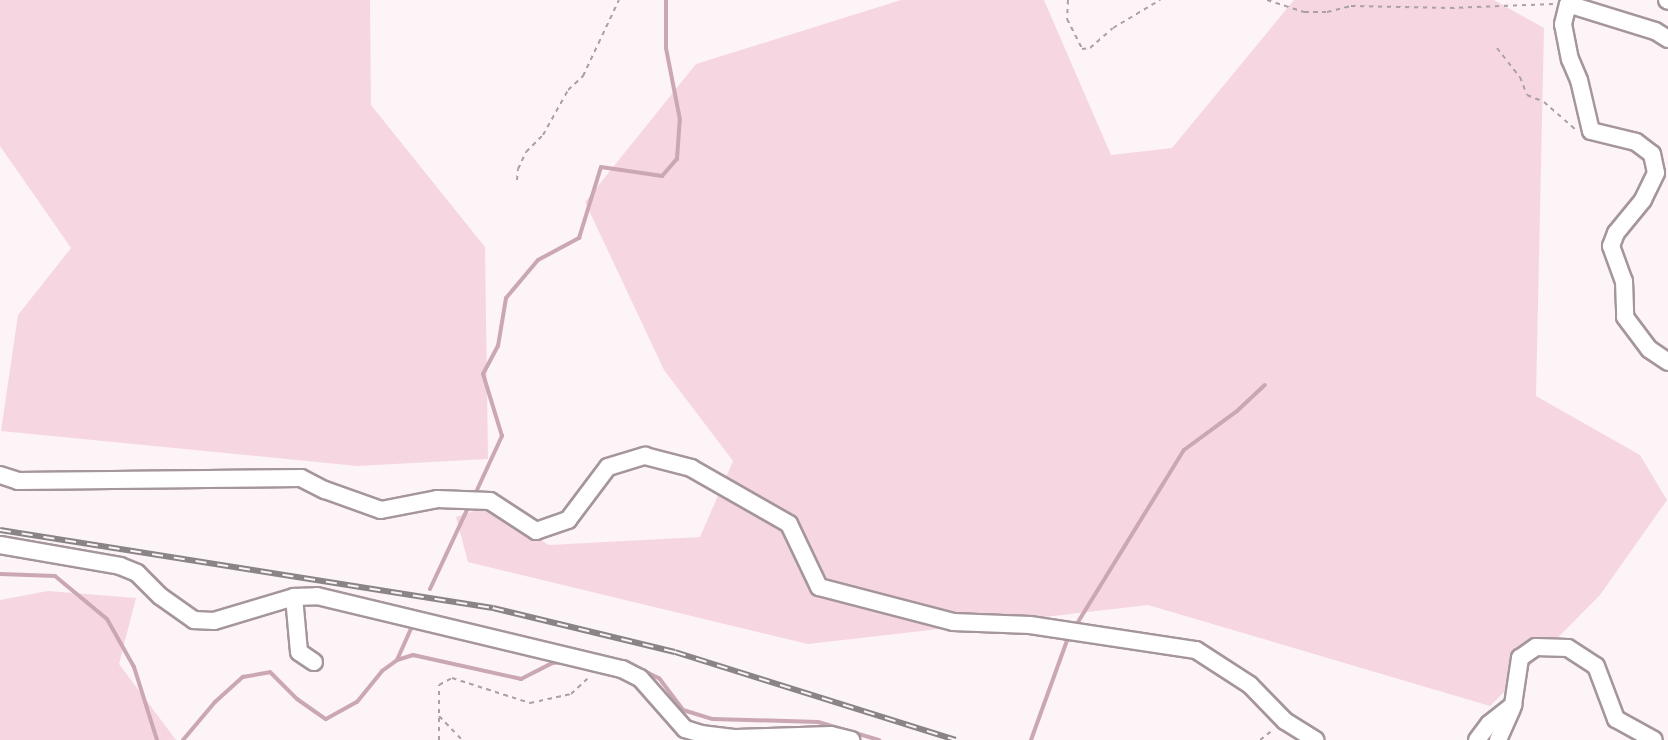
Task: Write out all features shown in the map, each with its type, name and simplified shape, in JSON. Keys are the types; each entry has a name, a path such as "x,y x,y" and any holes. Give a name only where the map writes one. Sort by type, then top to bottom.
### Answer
{"street":[{"path":"1668,39 1655,31 1568,4 1563,24 1570,59 1579,80 1591,131 1636,142 1652,154 1656,173 1643,200 1616,233 1611,246 1624,281 1625,317 1649,349 1668,362"},
{"path":"0,475 18,481 301,478 325,490 381,510 437,499 490,501 536,531 568,520 608,467 645,456 691,468 789,524 819,586 952,622 1030,625 1196,650 1250,685 1285,721 1316,740"},
{"path":"0,545 120,566 137,573 160,596 194,620 213,621 294,597 317,596 603,664 640,678 685,729 701,735 736,738 831,735 851,740"},
{"path":"294,597 299,652 314,662"},
{"path":"1498,740 1513,705 1520,658 1536,647 1568,648 1596,666 1616,719 1654,740"},
{"path":"1477,740 1489,723 1513,705"}],"path":[{"path":"517,180 518,169 526,152 543,135 568,90 584,76 619,0"},
{"path":"1068,0 1067,19 1082,49 1090,48 1113,28 1161,0"},
{"path":"1267,0 1304,12 1327,12 1351,6 1370,5 1450,8 1526,3 1568,4"},
{"path":"1497,48 1520,77 1527,95 1544,102 1585,137 1591,131"},
{"path":"439,740 440,685 452,678 530,703 571,694 603,664"},
{"path":"438,715 462,740"}],"shaded area":[{"path":"0,0 370,0 371,105 485,247 488,459 357,466 1,431 18,315 71,248 0,146"},
{"path":"901,0 1044,0 1111,155 1172,148 1294,0 1494,0 1544,28 1536,396 1640,455 1667,500 1600,595 1490,706 1148,605 808,644 468,562 456,517 486,507 549,545 700,537 733,461 664,370 585,202 696,64"},
{"path":"48,591 136,598 119,664 176,740 0,740 0,600"}],"waterway":[{"path":"477,490 502,436 483,374 498,346 506,298 538,260 579,238 601,167 662,176 677,159 680,120 666,48 666,0"},
{"path":"1078,622 1184,450 1237,411 1265,385"},
{"path":"430,589 467,510"},
{"path":"0,574 55,576 107,619 134,667 157,740"},
{"path":"397,660 411,629"},
{"path":"1031,740 1068,638"},
{"path":"183,740 215,702 243,677 270,672 297,699 326,719 357,702 382,671 397,660 413,655 521,679 553,663 562,662"},
{"path":"625,661 659,678 683,710 713,719 818,722 879,740"}],"railway":[{"path":"0,530 493,608 675,652 956,740"}]}
